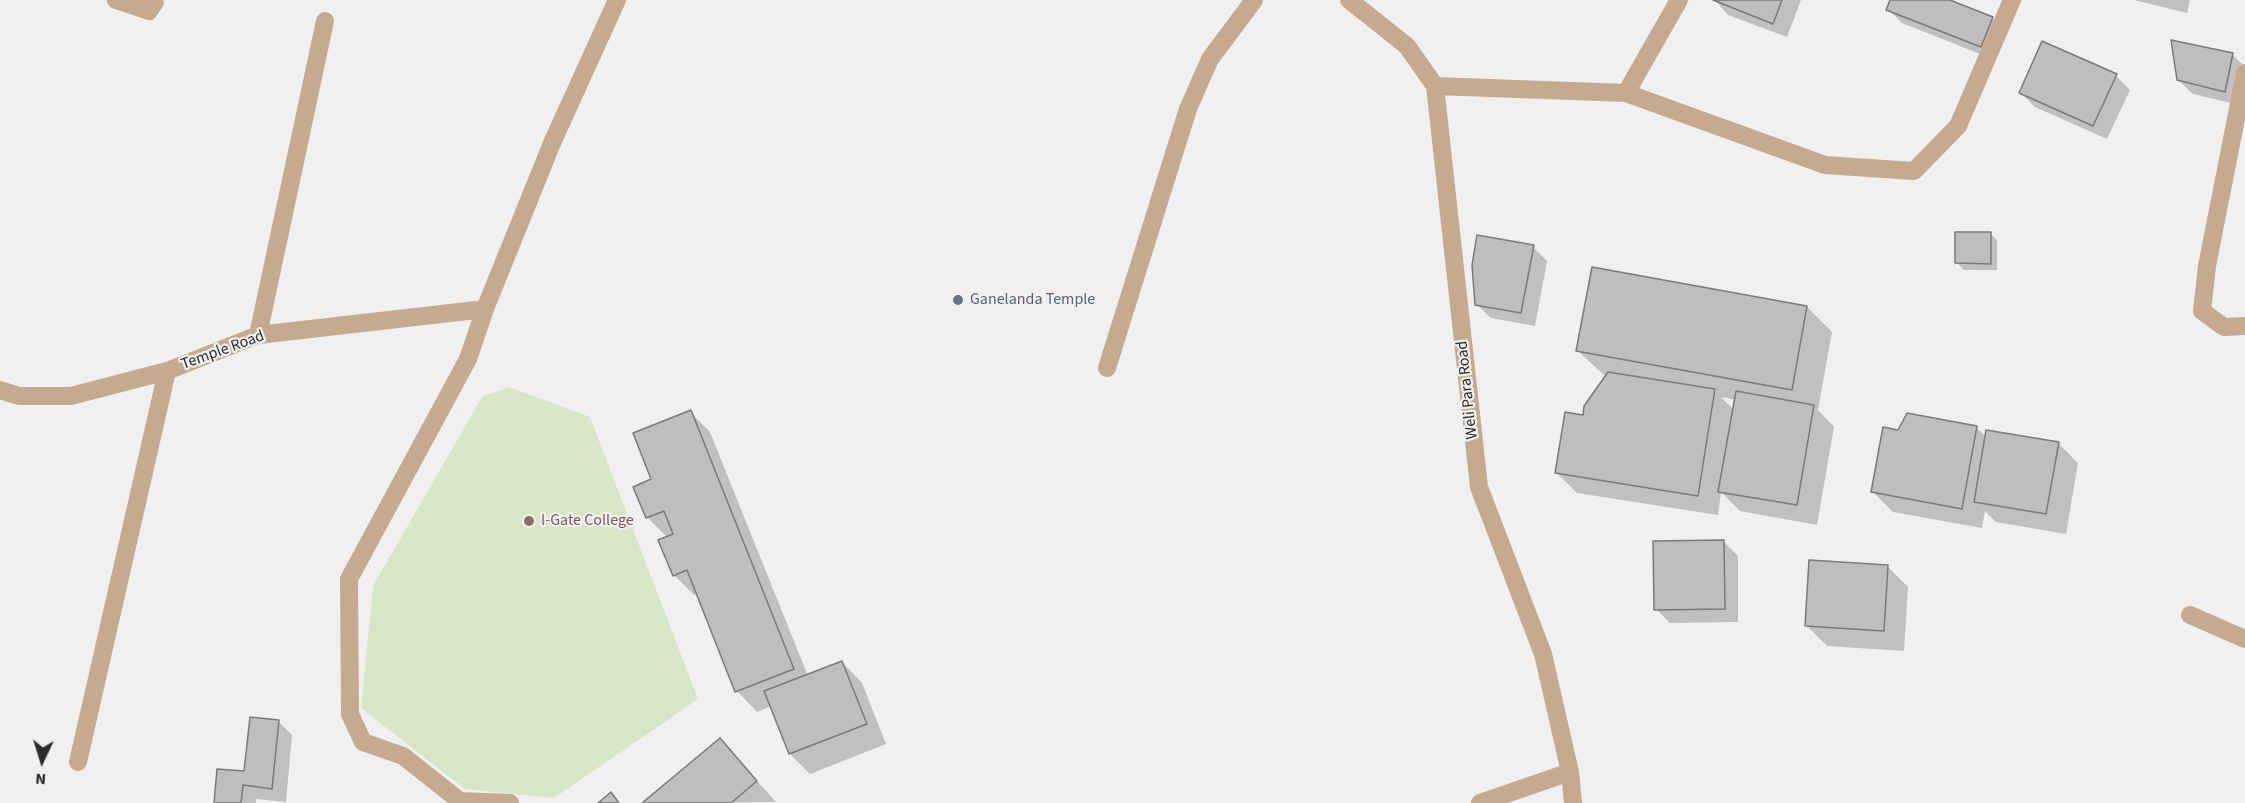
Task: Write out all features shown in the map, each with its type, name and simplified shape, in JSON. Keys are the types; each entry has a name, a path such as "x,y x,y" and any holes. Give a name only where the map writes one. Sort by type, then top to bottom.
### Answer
{"street":[{"path":"116,0 149,11 155,2"},
{"path":"510,803 460,801 404,756 363,742 350,714 349,579 468,359 485,309 552,142 617,0"},
{"path":"1107,368 1188,109 1210,59 1254,0"},
{"name":"Weli Para Road","path":"1350,0 1407,46 1435,86 1479,487 1543,654 1570,772 1573,803"},
{"path":"1626,93 1679,0"},
{"path":"1435,86 1626,93 1825,165 1914,171 1958,126 2012,0"},
{"path":"258,335 325,21"},
{"path":"2245,72 2207,266 2202,311 2224,327 2245,326"},
{"name":"Temple Road","path":"0,390 20,396 71,396 167,371 258,335 485,309"},
{"path":"78,762 167,371"},
{"path":"2190,615 2245,639"},
{"path":"1480,803 1570,772"}],"green space":[{"path":"509,387 590,417 698,699 554,798 465,789 361,708 373,586 482,397"}],"building":[{"path":"1713,0 1782,0 1773,24"},
{"path":"1890,0 1950,0 1993,17 1981,47 1886,10"},
{"path":"2171,40 2233,53 2225,92 2177,80"},
{"path":"2042,41 2117,74 2093,126 2019,93"},
{"path":"1955,232 1991,232 1991,264 1955,263"},
{"path":"1477,235 1534,245 1521,313 1475,305 1472,265"},
{"path":"1592,267 1807,306 1792,390 1576,351"},
{"path":"1608,372 1715,389 1698,496 1555,473 1565,412 1583,415 1584,406"},
{"path":"1736,391 1814,405 1797,505 1718,492"},
{"path":"691,410 794,669 735,692 687,570 673,576 658,540 673,534 664,511 646,518 633,487 651,479 633,433"},
{"path":"1907,413 1977,426 1962,509 1871,492 1883,427 1898,430"},
{"path":"1986,430 2059,442 2046,514 1974,502"},
{"path":"1724,540 1725,609 1654,610 1653,541"},
{"path":"1809,560 1888,565 1884,631 1805,626"},
{"path":"842,661 867,724 789,754 764,691"},
{"path":"250,717 279,720 272,789 243,785 241,803 214,803 217,769 244,771"},
{"path":"720,738 757,781 731,803 642,803"},
{"path":"611,792 619,803 598,803"}],"place":[{"name":"Ganelanda Temple","path":"958,300"},
{"name":"I-Gate College","path":"529,521"}]}
